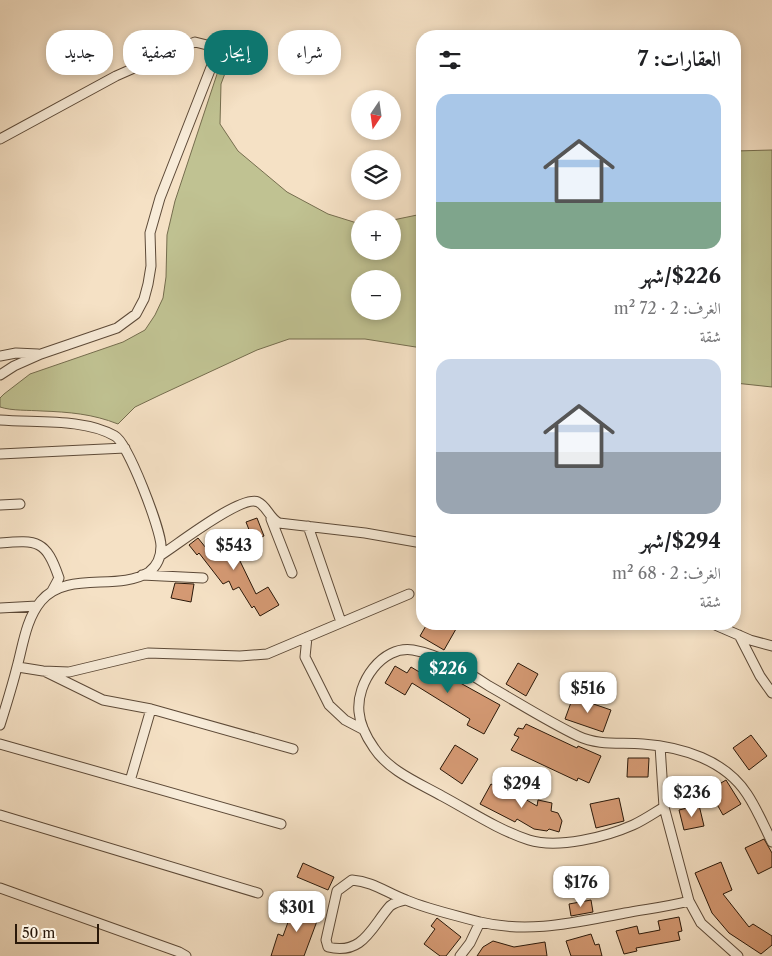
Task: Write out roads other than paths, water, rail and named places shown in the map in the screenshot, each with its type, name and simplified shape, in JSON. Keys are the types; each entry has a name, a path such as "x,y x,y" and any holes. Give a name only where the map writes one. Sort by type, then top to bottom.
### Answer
{"street":[{"path":"0,139 116,76 175,50 196,42 207,45 213,52 212,66 160,198 150,233 151,266 148,284 144,299 136,314 117,328 41,354 14,366 0,375"},
{"path":"0,356 16,353 41,354"},
{"path":"0,420 77,424 100,428 118,437 125,448 159,531 162,544 161,555 154,568 142,576"},
{"path":"0,454 125,448"},
{"path":"161,555 220,514 249,500 257,501 263,505 271,519 292,573"},
{"path":"0,505 20,504"},
{"path":"271,519 279,524 308,526 416,543"},
{"path":"308,526 341,622"},
{"path":"0,542 26,541 45,548 54,563 59,578 50,593 37,606 31,617 0,725"},
{"path":"50,593 72,585 131,579 142,576 203,578"},
{"path":"18,667 43,671 69,672 148,652 240,656 267,654 409,594"},
{"path":"0,608 37,606"},
{"path":"727,630 772,646"},
{"path":"739,635 760,676 772,693"},
{"path":"307,637 305,657 329,705 345,720 364,730"},
{"path":"664,807 634,825 602,835 570,842 531,840 499,827 396,770 374,750 364,730 359,711 361,688 374,667 393,652 411,650 438,657 552,723 587,740 660,746 697,754 737,781 748,795 772,842"},
{"path":"43,671 103,700 151,709 293,749"},
{"path":"130,781 151,709"},
{"path":"0,744 281,824"},
{"path":"660,746 664,807 689,901 701,923 738,956"},
{"path":"0,815 258,893"},
{"path":"405,900 392,904 364,947 351,955 334,952 328,947 326,940 337,891 352,880 368,882 405,900 436,911 499,926 520,928 580,923 689,901"},
{"path":"0,888 170,948 186,956"},
{"path":"460,956 470,943 480,922"}]}
